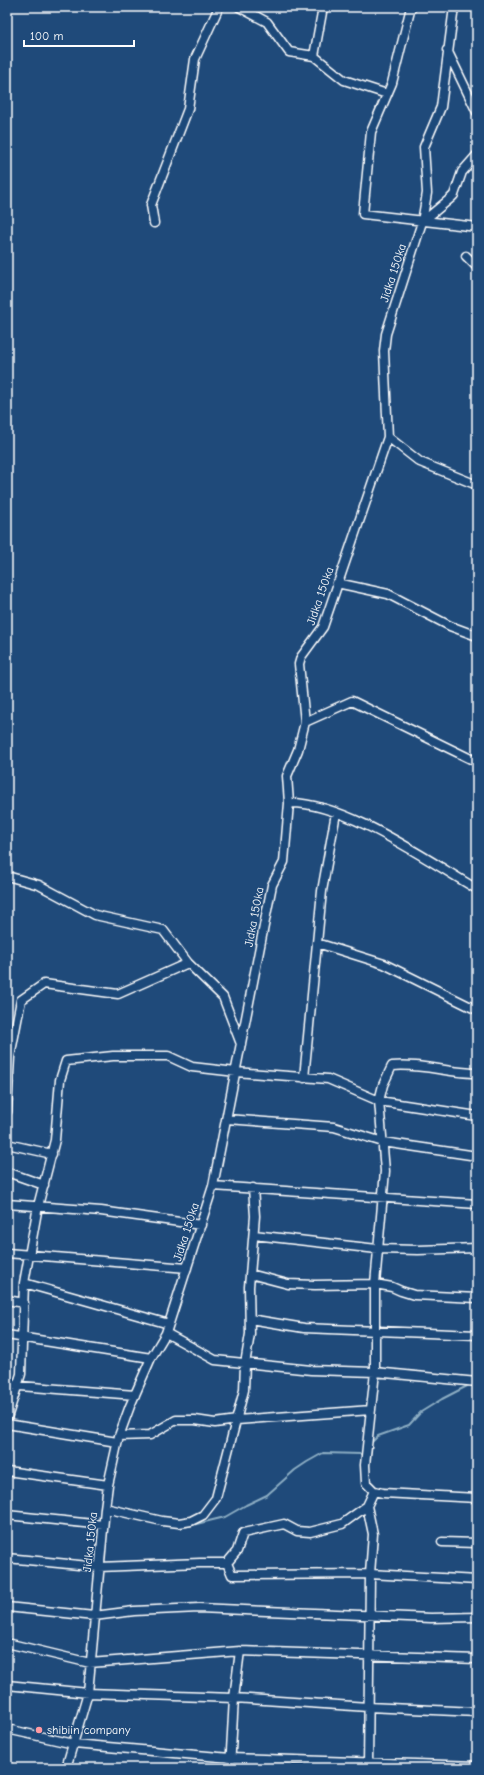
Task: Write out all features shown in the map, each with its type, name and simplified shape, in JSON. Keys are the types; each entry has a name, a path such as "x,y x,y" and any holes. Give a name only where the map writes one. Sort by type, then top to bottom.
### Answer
{"street":[{"path":"154,222 151,205 188,109 195,59 220,7"},
{"path":"239,7 267,22 289,52 314,56 344,80 387,94"},
{"path":"314,56 323,7"},
{"path":"411,7 392,83 371,132 363,214 422,222 477,227"},
{"name":"Jidka 150ka","path":"66,1768 88,1693 105,1508 108,1485 118,1439 151,1358 166,1333 213,1186 273,882 284,862 289,803 287,776 298,750 305,722 299,664 301,657 321,631 388,437 384,351 386,334 422,222 427,193 424,147 428,133 441,107 447,49 454,7"},
{"path":"447,49 477,111"},
{"path":"422,222 454,195 462,172 477,155"},
{"path":"466,256 477,267"},
{"path":"388,437 420,462 477,485"},
{"path":"337,583 388,594 450,626 477,636"},
{"path":"305,722 352,701 477,762"},
{"path":"289,803 305,804 336,813 363,825 427,858 477,889"},
{"path":"304,1078 322,891 336,813"},
{"path":"7,876 39,885 95,914 163,930 188,963 223,997 241,1046"},
{"path":"317,943 384,964 477,1010"},
{"path":"7,1112 10,1056 21,1000 44,984 118,994 188,963"},
{"path":"7,1418 21,1374 24,1283 38,1206 55,1140 60,1080 66,1061 113,1056 168,1056 192,1067 328,1079 379,1101 477,1116"},
{"path":"477,1073 461,1073 408,1064 392,1066 383,1085 379,1101 385,1171 375,1284 375,1372 365,1465 366,1483 374,1491 383,1493 477,1498"},
{"path":"227,1119 334,1127 383,1142 477,1156"},
{"path":"7,1144 52,1154"},
{"path":"7,1172 44,1185"},
{"path":"213,1186 383,1196 477,1204"},
{"path":"105,1508 162,1521 179,1523 191,1521 203,1514 216,1498 244,1390 245,1364 250,1334 250,1274 255,1216 253,1188"},
{"path":"7,1204 101,1211 201,1225"},
{"path":"254,1235 378,1249 418,1250 477,1248"},
{"path":"7,1253 187,1268"},
{"path":"250,1274 288,1284 375,1284 392,1287 414,1295 477,1298"},
{"path":"24,1283 169,1324"},
{"path":"7,1300 24,1303"},
{"path":"250,1319 304,1328 477,1335"},
{"path":"166,1333 215,1360 311,1370 375,1372 477,1382"},
{"path":"7,1335 151,1358"},
{"path":"7,1385 17,1387 135,1395"},
{"path":"7,1424 118,1439 150,1436 176,1420 195,1420 215,1423 371,1410"},
{"path":"7,1471 108,1485"},
{"path":"227,1563 237,1551 243,1533 284,1524 297,1531 310,1532 342,1524 367,1506 374,1491"},
{"path":"367,1506 373,1534 369,1615 368,1765"},
{"path":"7,1515 104,1525"},
{"path":"442,1542 477,1543"},
{"path":"7,1558 99,1567 227,1563"},
{"path":"227,1563 232,1575 370,1574 477,1580"},
{"path":"7,1606 94,1616 134,1611 199,1608 431,1618 477,1617"},
{"path":"7,1643 90,1663 240,1651 477,1659"},
{"path":"230,1768 234,1698 240,1651"},
{"path":"7,1685 88,1693 234,1698 368,1707 477,1712"},
{"path":"7,1729 74,1744 230,1758 368,1765 477,1766"}],"waterway":[{"path":"371,1443 378,1436 409,1425 421,1412 471,1384"},
{"path":"180,1528 225,1517 267,1495 295,1470 323,1453 361,1454 364,1451"}],"place":[{"name":"shibiin company","path":"39,1730"}]}
